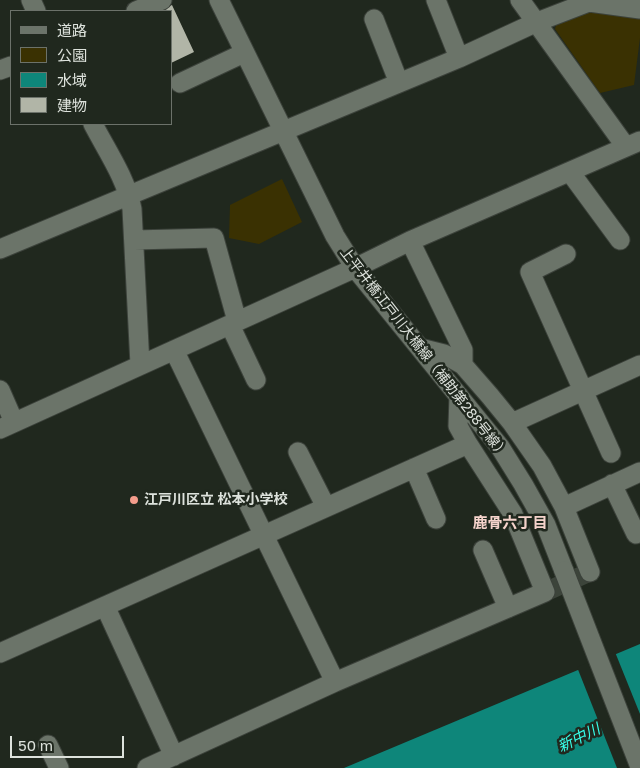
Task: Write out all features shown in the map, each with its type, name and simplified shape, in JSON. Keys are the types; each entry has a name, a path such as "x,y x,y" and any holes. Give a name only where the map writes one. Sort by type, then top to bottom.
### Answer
{"street":[{"path":"138,10 162,0"},
{"name":"上平井橋江戸川大橋線（補助第288号線）","path":"219,0 334,236 355,268 500,446 524,484 546,525 640,767"},
{"path":"436,0 459,58"},
{"path":"0,390 7,426 355,268 410,241 633,144 520,0"},
{"path":"0,249 459,58 537,22 589,2 640,9"},
{"path":"374,19 399,83"},
{"path":"180,84 244,53"},
{"path":"94,125 130,195 140,365"},
{"path":"570,172 620,240"},
{"path":"134,240 214,238 233,323 256,380"},
{"path":"410,241 462,350 463,365"},
{"path":"566,254 530,272 611,453"},
{"path":"420,348 444,354 463,365 512,423 542,466 564,507 590,572"},
{"path":"174,350 335,682"},
{"path":"512,423 640,365"},
{"path":"147,768 335,682 545,592 513,514 458,426 459,396"},
{"path":"0,653 468,444"},
{"path":"298,452 326,507"},
{"path":"414,468 436,519"},
{"path":"564,507 640,472"},
{"path":"612,484 636,534"},
{"path":"483,550 508,608"},
{"path":"106,606 174,756"},
{"path":"48,745 59,768"}],"green space":[{"path":"590,8 640,15 640,38 634,85 600,93 555,29 557,22"},
{"path":"282,179 302,222 259,244 229,238 230,205"}],"water":[{"name":"新中川","path":"640,644 640,768 344,768"}],"pier":[{"path":"615,652 640,714 640,768 617,768 577,667"}],"building":[{"path":"172,5 194,52 172,63 172,10 161,10"}],"tunnel":[{"path":"545,592 590,572"}],"place":[{"name":"江戸川区立 松本小学校","path":"134,500"}],"district":[{"name":"鹿骨六丁目","path":"510,523"}]}
